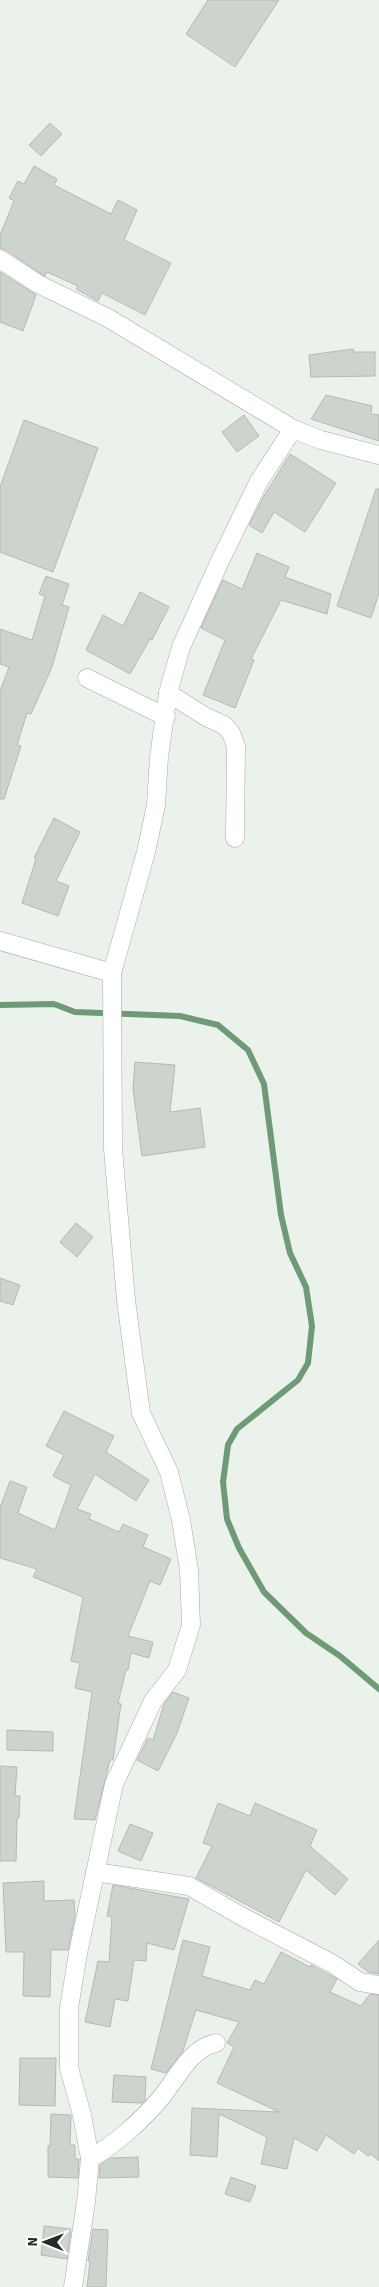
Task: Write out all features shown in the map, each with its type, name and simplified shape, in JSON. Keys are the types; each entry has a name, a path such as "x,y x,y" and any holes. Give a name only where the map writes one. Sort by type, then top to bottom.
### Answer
{"street":[{"path":"0,260 38,284 108,318 293,429 321,440 379,455"},
{"path":"73,2287 86,2202 90,2158 82,2114 69,2068 69,2008 78,1953 114,1784 153,1701 177,1670 191,1625 189,1570 181,1520 169,1472 142,1413 126,1300 113,1149 112,973 146,852 154,815 158,757 166,716 168,693 181,647 259,481 293,429"},
{"path":"87,678 166,716"},
{"path":"168,693 206,717 224,725 232,733 236,746 235,838"},
{"path":"0,941 112,973"},
{"path":"96,1872 189,1886 241,1916 333,1964 360,1982 379,1985"},
{"path":"90,2158 113,2145 159,2100 199,2049 216,2043"}],"building":[{"path":"208,0 279,0 235,67 186,34"},
{"path":"50,123 62,134 41,156 29,145"},
{"path":"34,166 57,179 54,185 111,214 118,200 137,210 124,240 171,263 145,315 102,293 98,301 76,289 78,286 47,272 45,276 0,248 0,235 14,201 9,198 18,181 24,184"},
{"path":"0,272 36,295 23,331 0,322"},
{"path":"353,349 354,352 375,352 375,376 311,377 309,355"},
{"path":"326,395 372,406 371,414 379,415 379,441 311,419"},
{"path":"244,415 259,436 237,452 222,432"},
{"path":"24,420 98,448 53,572 0,552 0,487"},
{"path":"290,454 336,483 305,532 274,512 262,533 249,525 264,496"},
{"path":"376,489 379,489 379,593 371,618 337,606"},
{"path":"257,553 289,567 285,577 331,594 327,614 281,600 251,659 254,660 235,708 203,695 225,640 201,628 223,580 242,589"},
{"path":"46,576 69,584 62,605 69,607 52,667 31,714 27,713 17,745 21,746 4,799 0,799 0,691 9,667 0,664 0,629 32,640 45,596 39,594"},
{"path":"140,592 169,607 152,640 150,639 130,674 86,650 103,615 123,626"},
{"path":"54,818 80,832 56,881 69,886 58,916 22,903 36,859 34,858"},
{"path":"135,1062 175,1065 170,1112 200,1108 205,1147 142,1156 133,1089"},
{"path":"76,1223 93,1237 77,1257 60,1242"},
{"path":"0,1278 20,1285 13,1305 0,1301"},
{"path":"64,1411 114,1436 106,1452 149,1480 136,1501 95,1474 77,1509 91,1514 89,1519 119,1532 123,1524 148,1535 143,1547 171,1559 160,1585 150,1581 128,1636 153,1642 149,1658 131,1653 118,1703 121,1704 113,1760 110,1760 95,1820 74,1819 92,1692 75,1688 80,1663 71,1661 83,1597 33,1577 37,1569 0,1558 0,1504 10,1481 27,1487 18,1513 55,1530 71,1485 53,1476 64,1455 46,1446"},
{"path":"173,1692 189,1698 177,1733 158,1771 137,1760 148,1738 153,1740 164,1704"},
{"path":"7,1730 53,1732 53,1751 7,1750"},
{"path":"0,1766 17,1767 15,1796 20,1796 19,1818 17,1818 16,1861 0,1861"},
{"path":"218,1803 250,1816 255,1803 317,1830 310,1846 348,1879 335,1895 306,1870 279,1922 196,1878 212,1846 203,1843"},
{"path":"130,1824 153,1833 141,1861 118,1851"},
{"path":"44,1881 44,1901 74,1900 75,1916 68,1950 51,1950 50,1997 23,1996 24,1952 6,1952 3,1883"},
{"path":"113,1885 189,1899 174,1950 147,1943 146,1961 134,1960 128,2001 115,1999 110,2027 85,2022 98,1961 109,1962 112,1917 107,1916"},
{"path":"183,1940 210,1947 202,1976 250,1990 255,1980 264,1984 281,1952 337,1979 330,1992 361,2006 370,1994 379,1995 379,2161 371,2154 368,2156 358,2148 354,2154 326,2135 317,2151 294,2138 287,2169 261,2164 267,2137 219,2114 217,2157 190,2155 192,2108 279,2112 217,2083 234,2047 227,2043 239,2022 196,2010 183,2051 166,2073 151,2069"},
{"path":"379,1940 379,1974 368,1972 358,1964"},
{"path":"20,2058 56,2058 55,2106 19,2105"},
{"path":"114,2075 146,2077 145,2100 142,2103 112,2102"},
{"path":"51,2114 71,2115 70,2145 75,2145 75,2159 79,2159 78,2178 48,2177"},
{"path":"138,2157 139,2177 99,2178 100,2165 111,2158"},
{"path":"231,2177 256,2186 250,2202 225,2194"},
{"path":"44,2226 71,2229 67,2259 41,2255"},
{"path":"93,2229 108,2230 106,2287 87,2287 90,2262 88,2261"}],"waterway":[{"path":"0,1005 54,1004 75,1012 180,1016 218,1025 248,1050 264,1084 281,1215 290,1253 306,1287 312,1326 308,1363 298,1380 237,1429 228,1445 223,1482 227,1519 239,1548 264,1592 306,1633 340,1656 379,1689"}]}
